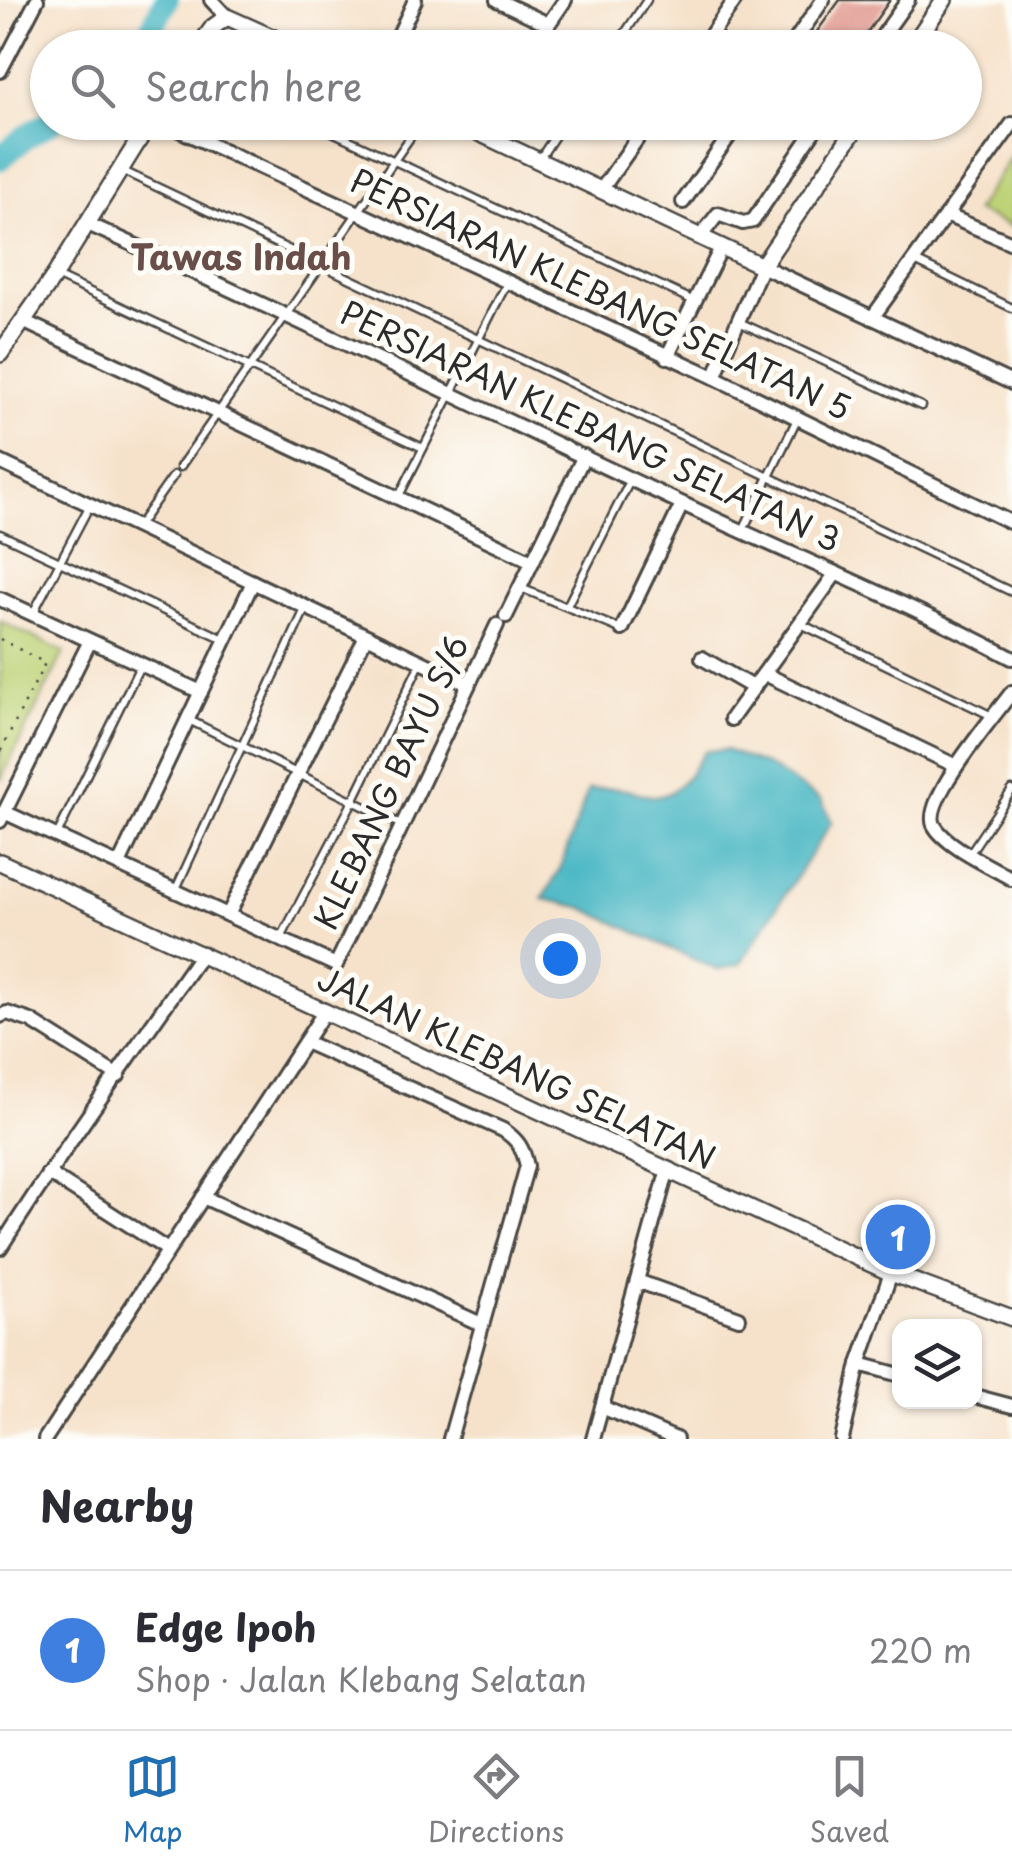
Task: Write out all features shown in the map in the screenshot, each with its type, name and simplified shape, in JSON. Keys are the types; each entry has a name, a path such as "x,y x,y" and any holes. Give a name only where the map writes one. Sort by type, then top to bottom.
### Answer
{"street":[{"path":"0,70 6,45 37,0"},
{"path":"211,0 226,18 254,30"},
{"path":"401,30 415,0"},
{"path":"497,0 548,24"},
{"path":"544,30 565,0"},
{"path":"714,30 735,0"},
{"path":"802,30 823,0"},
{"path":"887,30 908,0"},
{"path":"923,30 944,0"},
{"path":"211,30 226,18"},
{"path":"872,318 1012,124"},
{"path":"0,354 55,275 139,140"},
{"name":"PERSIARAN KLEBANG SELATAN 5","path":"201,140 714,377 1012,523"},
{"path":"501,140 1012,384"},
{"path":"601,190 636,140"},
{"path":"684,202 726,140"},
{"path":"700,237 715,215 742,223 752,221 808,140"},
{"path":"714,377 762,266 848,140"},
{"path":"946,215 1012,244"},
{"name":"PERSIARAN KLEBANG SELATAN 3","path":"88,224 286,313 742,532 940,620 1012,658"},
{"path":"667,357 721,248"},
{"path":"23,321 532,561"},
{"name":"KLEBANG BAYU S/6","path":"280,939 336,965 468,684 584,456"},
{"path":"0,462 468,684"},
{"path":"622,630 682,504"},
{"path":"731,720 836,574"},
{"path":"119,864 253,582"},
{"path":"0,599 200,692"},
{"path":"228,915 366,636"},
{"path":"90,642 2,817 57,836 280,939"},
{"path":"702,658 754,688"},
{"path":"765,674 956,766"},
{"path":"1012,692 956,766 932,809 932,822 942,836 1012,879"},
{"name":"JALAN KLEBANG SELATAN","path":"0,862 202,952 891,1274 1012,1318"},
{"path":"0,1248 202,952"},
{"path":"44,1439 325,1012"},
{"path":"0,1016 7,1013 30,1021 118,1076"},
{"path":"305,1042 503,1130 520,1143 526,1166 450,1439"},
{"path":"593,1439 668,1169"},
{"path":"48,1173 168,1250"},
{"path":"204,1197 481,1324"},
{"path":"845,1438 860,1364 891,1274"},
{"path":"637,1281 738,1318"},
{"path":"860,1364 892,1373"},
{"path":"982,1398 1012,1406"},
{"path":"602,1407 676,1439"}],"lane":[{"path":"627,30 648,0"},
{"path":"349,140 694,301"},
{"path":"180,467 409,140"},
{"path":"538,161 552,140"},
{"path":"121,170 1012,592"},
{"path":"914,260 1012,308"},
{"path":"55,275 423,448"},
{"path":"398,499 508,284"},
{"path":"738,321 921,406"},
{"path":"742,532 798,417"},
{"path":"137,527 174,475"},
{"path":"567,606 631,479"},
{"path":"32,614 90,504"},
{"path":"0,534 226,640"},
{"path":"520,587 622,630"},
{"path":"175,890 306,608"},
{"path":"800,624 993,717"},
{"path":"280,939 354,801 421,662"},
{"path":"57,836 140,666"},
{"path":"188,720 402,825"},
{"path":"970,853 1012,790"}],"path":[{"path":"0,640 45,662 0,753"}],"green space":[{"path":"1012,155 1012,227 975,211"},
{"path":"0,621 64,652 0,781"}],"water":[{"path":"726,750 768,766 821,800 832,822 740,964 717,970 581,907 543,899 560,869 588,790 610,788 663,795 675,789 705,751"}],"building":[{"path":"840,0 890,0 869,30 818,30"}],"waterway":[{"path":"151,30 166,0"},
{"path":"0,158 30,134"}],"place":[{"name":"Edge Ipoh","path":"898,1237"}],"district":[{"name":"Tawas Indah","path":"241,258"}]}
